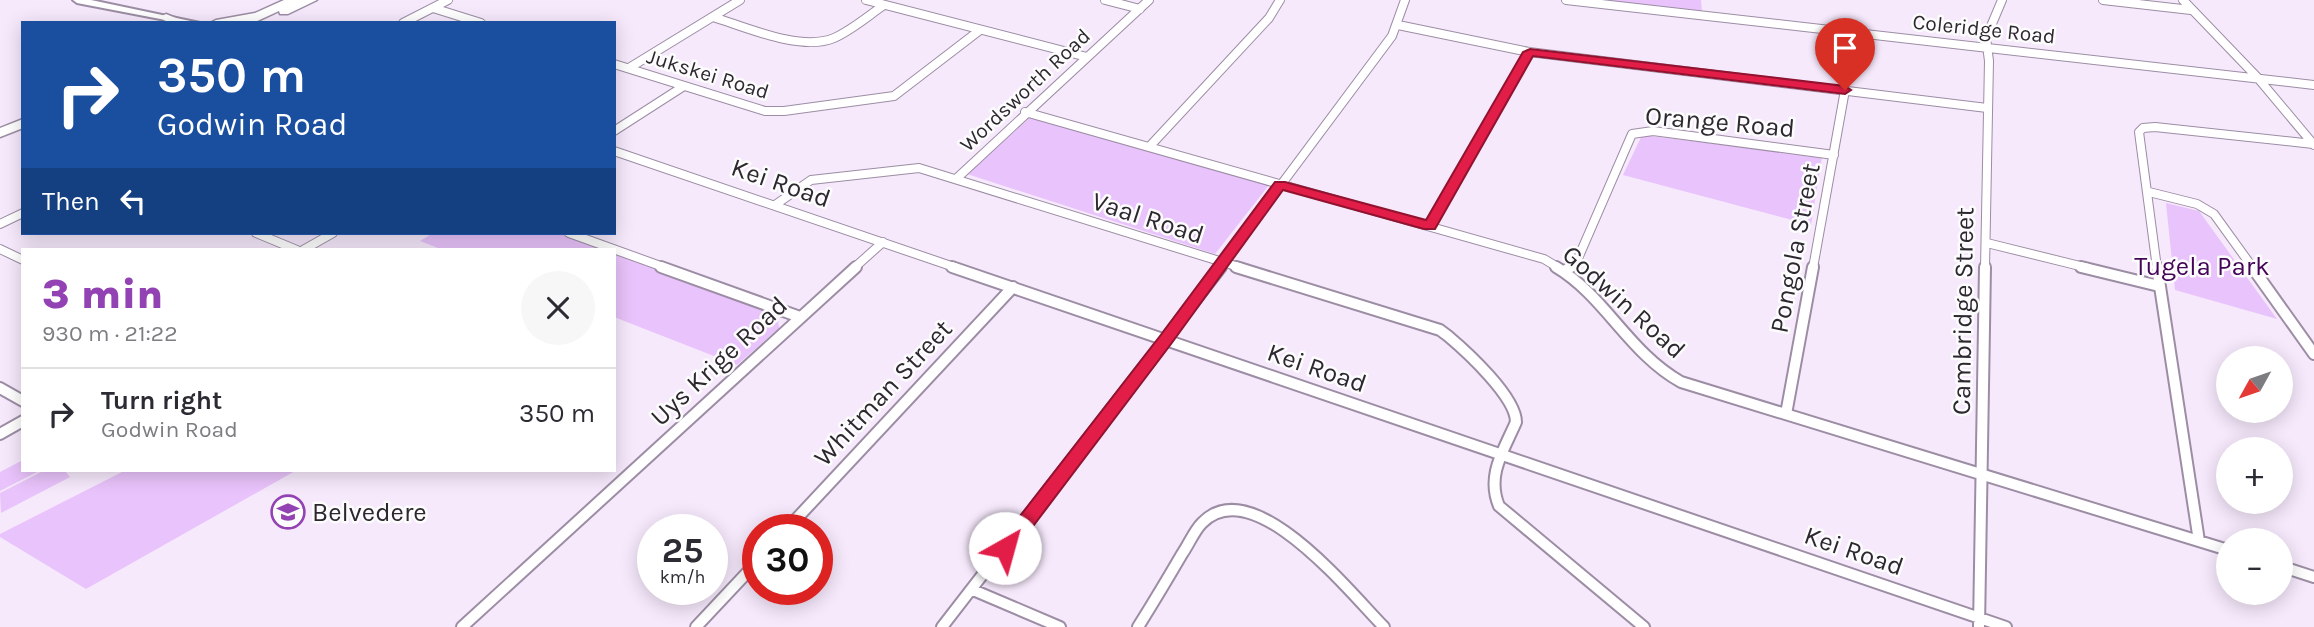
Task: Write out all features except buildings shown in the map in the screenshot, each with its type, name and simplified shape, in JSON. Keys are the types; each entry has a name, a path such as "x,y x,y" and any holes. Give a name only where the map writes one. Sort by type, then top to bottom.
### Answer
{"main road":[{"path":"265,17 293,0"},
{"path":"232,21 265,17 311,0"},
{"path":"278,21 311,0"},
{"path":"166,17 175,21"},
{"path":"0,133 21,123"},
{"path":"0,143 21,133"}],"street":[{"path":"77,0 186,21"},
{"path":"407,21 448,0"},
{"path":"629,68 740,0"},
{"path":"866,0 1087,57"},
{"path":"1105,0 1140,9"},
{"name":"Wordsworth Road","path":"956,179 1025,112 1149,0"},
{"path":"1150,146 1269,18 1280,0"},
{"path":"942,627 1166,340 1398,25 1405,0"},
{"name":"Coleridge Road","path":"1566,0 2314,85"},
{"name":"Cambridge Street","path":"1979,623 1987,243 1986,38 2002,0"},
{"path":"2104,0 2190,10"},
{"path":"2183,0 2257,77 2313,145"},
{"path":"713,17 800,41 819,42 834,38 884,5"},
{"path":"433,8 475,21"},
{"path":"1398,25 1530,52 1987,108"},
{"name":"Jukskei Road","path":"616,65 772,111 888,98 905,90 980,30"},
{"path":"1430,226 1530,52"},
{"path":"616,130 684,86"},
{"name":"Pongola Street","path":"1786,414 1845,90"},
{"name":"Godwin Road","path":"1025,112 1544,259 1564,271 1667,375 2216,546"},
{"path":"2199,541 2159,286 2149,192 2139,132 2143,128 2313,145"},
{"name":"Orange Road","path":"1564,271 1576,263 1632,134 1653,131 1834,155"},
{"name":"Kei Road","path":"616,152 1502,455 1979,623 2006,627"},
{"name":"Vaal Road","path":"775,205 798,187 817,179 909,167 956,179 1435,329 1449,335 1492,383 1516,415 1516,422 1502,455"},
{"path":"2149,192 2201,205 2214,214 2314,354"},
{"path":"0,224 21,213"},
{"path":"261,235 292,248"},
{"path":"307,248 329,235"},
{"path":"574,235 610,248"},
{"name":"Uys Krige Road","path":"462,627 883,242"},
{"path":"1987,243 2159,286"},
{"path":"0,249 21,259"},
{"path":"616,250 800,317"},
{"name":"Whitman Street","path":"801,514 1013,288"},
{"path":"0,388 21,400"},
{"path":"0,434 21,422"},
{"path":"1502,455 1494,470 1491,484 1495,499 1506,514 1644,627"},
{"path":"1138,627 1200,525 1215,513 1226,509 1248,510 1280,528 1384,627"},
{"path":"2293,570 2314,577"},
{"path":"696,627 742,578"},
{"path":"973,590 1059,627"}],"green space":[{"path":"1590,0 1701,0 1702,12"},
{"path":"1033,115 1269,185 1215,254 967,174"},
{"path":"1642,135 1822,157 1811,225 1623,175"},
{"name":"Tugela Park","path":"2166,203 2199,211 2277,319 2175,290"},
{"path":"430,235 569,235 604,248 438,248 420,241"},
{"path":"616,253 770,312 778,319 779,328 737,365 616,318"},
{"path":"21,461 21,472 37,472 0,491 0,472"},
{"path":"41,472 66,472 70,477 1,513 0,493"},
{"path":"122,472 293,472 86,589 0,537 0,534"}],"place":[{"name":"Belvedere","path":"288,512"}],"route":[{"path":"1005,548 1166,340 1280,185 1430,226 1530,52 1845,90"}]}
